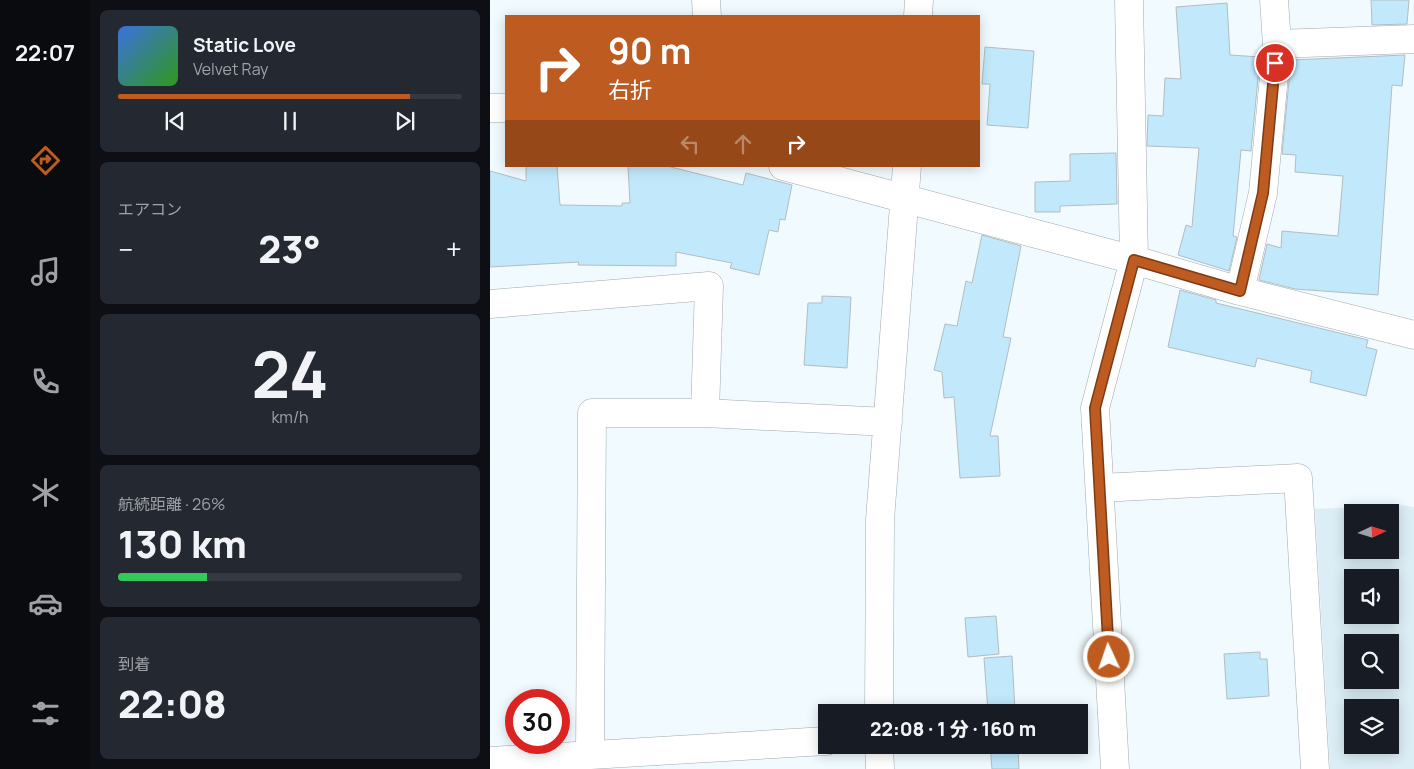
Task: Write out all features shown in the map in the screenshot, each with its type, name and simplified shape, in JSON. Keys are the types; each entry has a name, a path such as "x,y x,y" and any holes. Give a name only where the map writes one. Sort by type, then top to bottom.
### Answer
{"street":[{"path":"706,0 707,15"},
{"path":"918,15 919,0"},
{"path":"1115,769 1095,408 1134,260 1129,0"},
{"path":"1240,291 1263,193 1277,44 1274,0"},
{"path":"1277,44 1414,39"},
{"path":"490,108 505,108"},
{"path":"787,167 1134,260 1240,291 1414,332"},
{"path":"879,704 880,520 907,167"},
{"path":"490,304 709,286 705,412"},
{"path":"590,755 592,413 705,412 888,422"},
{"path":"1100,488 1298,478 1315,769"},
{"path":"490,762 590,755 688,759 818,742"},
{"path":"879,754 880,769"}],"shaded area":[{"path":"1399,505 1414,507 1414,769 1330,769 1315,509 1344,508 1344,559 1399,559"}],"building":[{"path":"1371,0 1409,0 1407,24 1372,25"},
{"path":"1227,3 1230,55 1260,57 1251,151 1241,150 1233,236 1237,237 1229,271 1178,255 1186,225 1192,227 1199,148 1147,146 1148,115 1163,116 1165,78 1181,79 1176,7"},
{"path":"985,47 1034,51 1028,128 987,125 990,84 982,84"},
{"path":"1405,55 1402,86 1392,85 1378,295 1295,289 1259,280 1267,244 1281,248 1282,231 1338,236 1343,176 1295,172 1296,155 1282,154 1291,60"},
{"path":"1116,153 1117,204 1060,206 1060,212 1035,212 1035,182 1070,181 1070,154"},
{"path":"526,167 557,167 560,205 622,206 622,203 630,203 628,167 671,167 743,185 746,173 792,185 785,220 780,219 778,232 769,230 759,275 730,268 732,263 676,252 676,266 578,265 579,262 490,267 490,171 526,181"},
{"path":"982,235 1021,246 1003,337 1011,338 990,436 998,436 1000,476 960,478 954,397 944,398 942,372 934,370 945,324 957,326 966,281 972,283"},
{"path":"1180,290 1216,300 1216,303 1368,340 1366,347 1377,350 1366,396 1310,382 1312,371 1257,358 1255,367 1168,347"},
{"path":"822,296 851,297 847,368 804,365 808,303 822,303"},
{"path":"996,616 999,654 968,657 965,618"},
{"path":"1260,652 1260,659 1267,659 1269,696 1227,699 1224,654"},
{"path":"1012,656 1015,704 987,704 984,658"},
{"path":"991,754 1018,754 1019,769 992,769"}],"route":[{"path":"1109,657 1095,408 1134,260 1240,291 1263,193 1275,63"}]}
